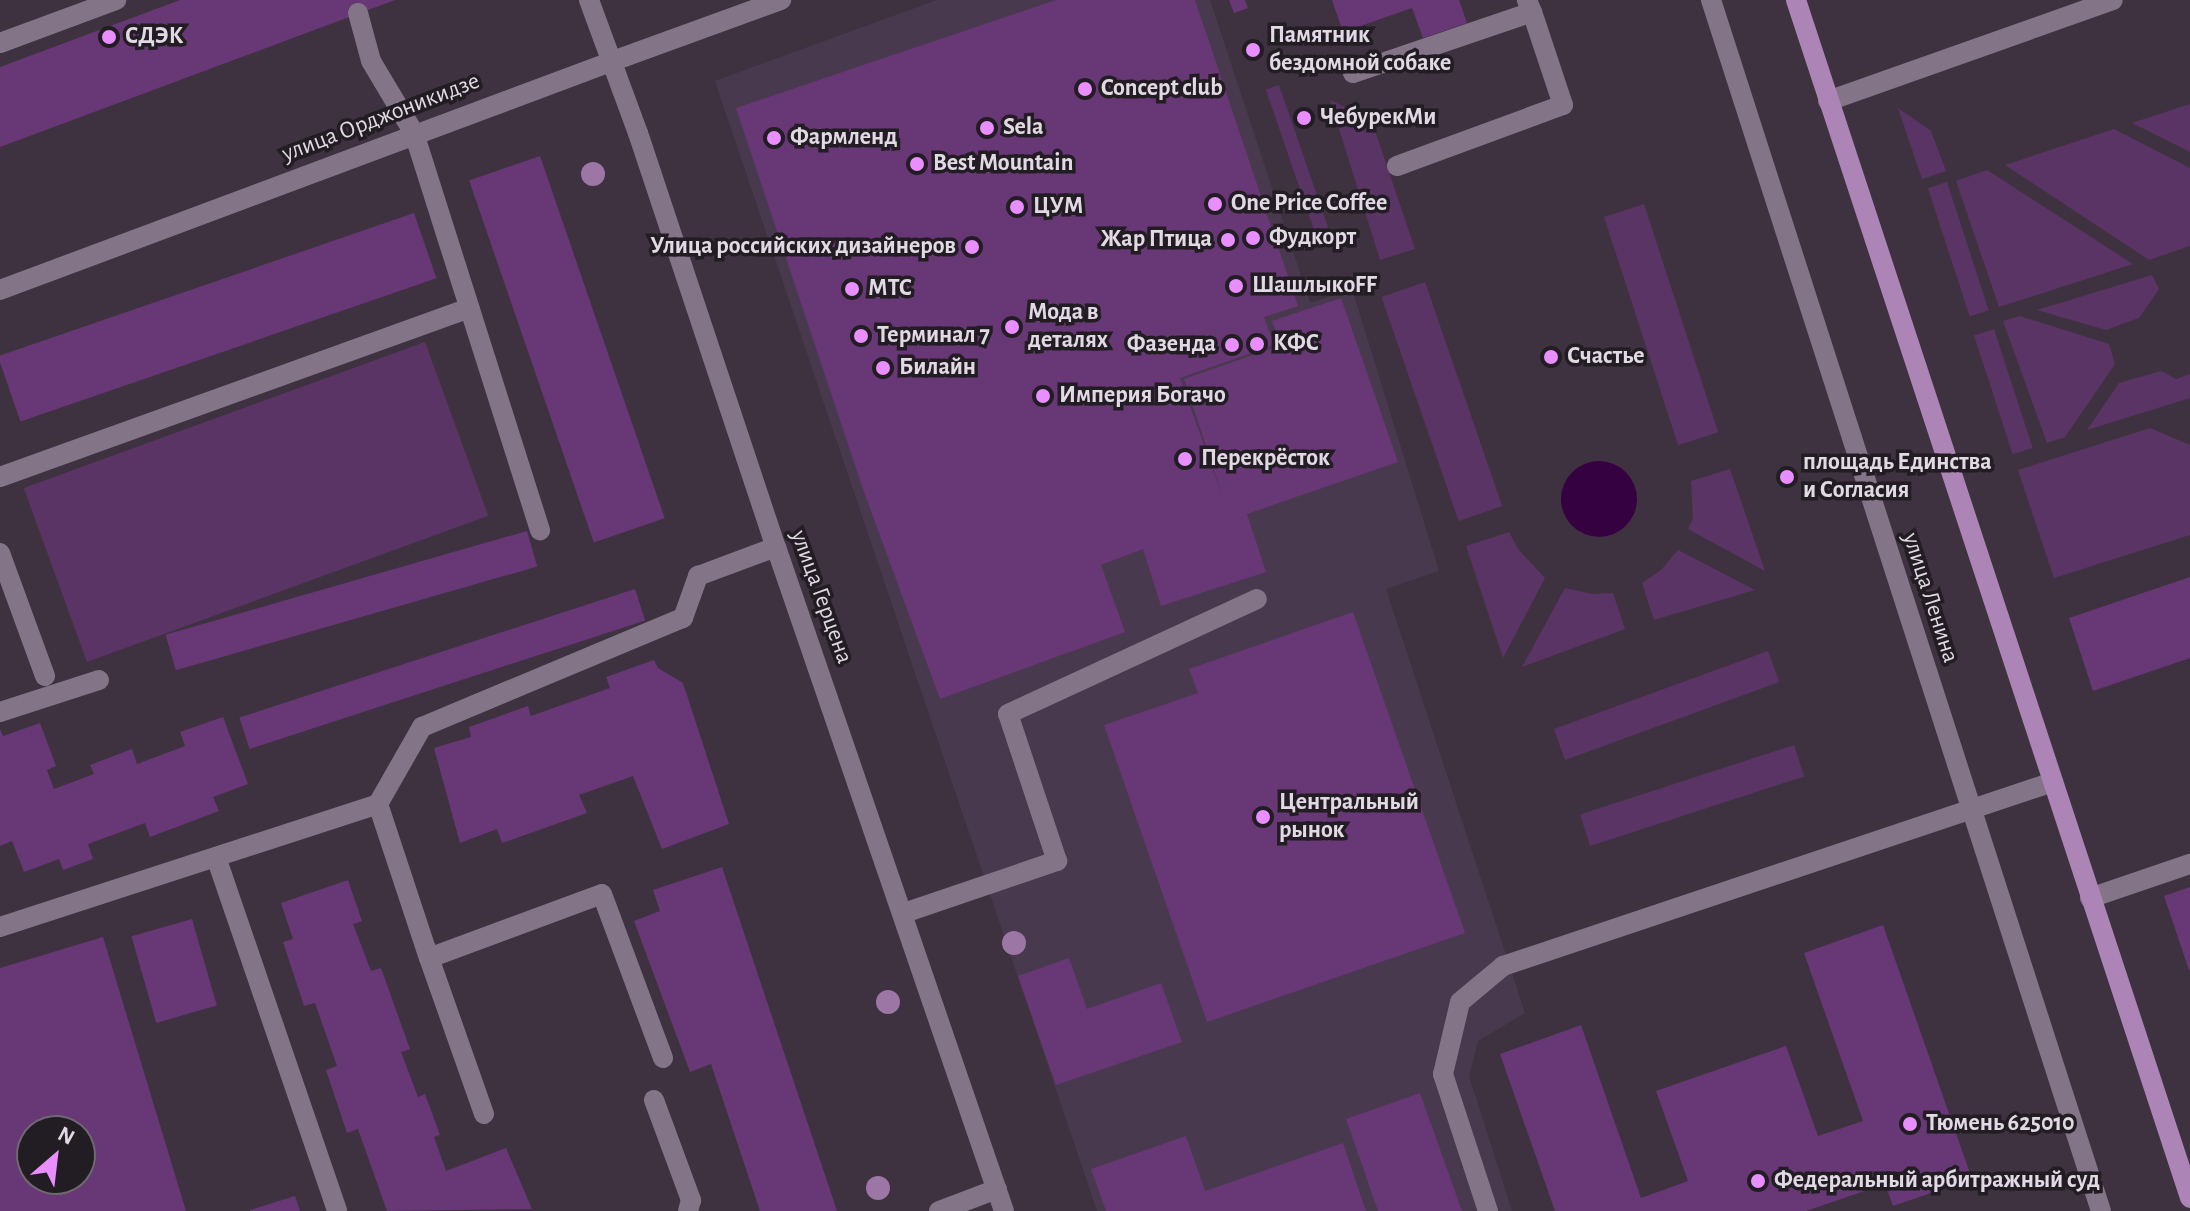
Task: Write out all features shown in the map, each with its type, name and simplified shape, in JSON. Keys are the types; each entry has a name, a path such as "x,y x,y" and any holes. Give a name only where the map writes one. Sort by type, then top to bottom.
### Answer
{"main road":[{"path":"1796,0 2190,1198"}],"street":[{"path":"0,43 116,0"},
{"name":"улица Герцена","path":"589,0 613,61 1004,1211"},
{"name":"улица Орджоникидзе","path":"0,290 414,133 781,0"},
{"name":"улица Ленина","path":"1711,0 2101,1211"},
{"path":"1828,101 2113,0"},
{"path":"1353,73 1530,6 1563,105 1397,166"},
{"path":"358,13 371,61 414,133 540,530"},
{"path":"0,477 470,308"},
{"path":"0,927 378,804 422,727 683,618 698,576 776,547"},
{"path":"0,553 45,676"},
{"path":"904,913 1057,861 1008,714 1257,599"},
{"path":"0,712 99,680"},
{"path":"1488,1211 1443,1074 1460,1002 1503,966 2053,782"},
{"path":"378,804 484,1114"},
{"path":"216,857 337,1211"},
{"path":"2090,898 2190,864"},
{"path":"429,958 602,894 663,1058"},
{"path":"654,1100 691,1200 688,1211"},
{"path":"939,1211 997,1189"}],"shaded area":[{"path":"937,0 1210,0 1310,303 1352,289 1439,571 1386,589 1525,1013 1478,1041 1469,1076 1512,1211 1097,1211 715,81"},
{"path":"1279,85 1332,239 1319,244 1266,90"},
{"path":"1330,100 1371,119 1415,249 1380,260"},
{"path":"2190,104 2190,152 2132,123"},
{"path":"1898,108 1931,131 1946,171 1922,179"},
{"path":"2114,129 2190,168 2190,246 2149,260 2005,165"},
{"path":"1987,170 2133,264 1999,307 1956,181"},
{"path":"1947,182 1989,310 1970,317 1928,188"},
{"path":"1644,204 1718,432 1678,445 1604,217"},
{"path":"2152,275 2159,289 2139,318 2106,330 2037,310"},
{"path":"1425,282 1502,506 1459,521 1382,297"},
{"path":"2020,316 2109,344 2115,364 2065,437 2047,443 2003,321"},
{"path":"1994,329 2033,448 2013,454 1974,335"},
{"path":"425,342 488,516 87,662 24,488"},
{"path":"2161,371 2176,379 2190,374 2190,398 2087,430 2119,383"},
{"path":"2150,428 2190,445 2190,535 2054,578 2018,470"},
{"path":"1592,461 1606,461 1620,467 1631,478 1637,499 1634,514 1626,526 1606,537 1592,537 1578,531 1567,520 1561,506 1561,492 1567,478 1578,467"},
{"path":"1730,469 1765,571 1688,529 1693,518 1691,481"},
{"path":"1509,532 1518,549 1545,578 1503,658 1466,546"},
{"path":"1678,550 1755,590 1654,620 1642,583 1661,570"},
{"path":"1565,588 1592,594 1613,593 1625,629 1522,667"},
{"path":"1768,651 1779,682 1565,760 1554,729"},
{"path":"1794,745 1804,776 1590,846 1580,815"}],"building":[{"path":"180,0 395,0 0,147 0,67"},
{"name":"ЦУМ","path":"1056,0 1195,0 1298,306 1264,317 1274,345 1180,378 1222,495 1184,379 1281,345 1272,321 1341,298 1398,462 1247,514 1266,572 1161,606 1143,549 1101,565 1125,632 940,699 864,492 736,108"},
{"path":"1229,0 1245,0 1248,8 1234,13"},
{"path":"1332,0 1459,0 1467,23 1423,38 1412,8 1343,32"},
{"path":"540,156 665,518 594,543 469,180"},
{"path":"414,213 436,278 20,421 0,356"},
{"path":"527,531 537,567 176,670 166,635"},
{"path":"2190,577 2190,658 2093,691 2069,618"},
{"path":"635,589 645,620 250,749 239,718"},
{"path":"1353,612 1465,933 1207,1022 1104,725 1198,693 1189,669"},
{"path":"654,660 658,668 683,683 729,824 662,849 633,776 579,795 587,813 502,843 497,829 460,843 434,748 471,737 469,727 528,706 531,716 610,688 606,677"},
{"path":"223,717 248,784 213,797 219,811 150,837 145,823 88,844 93,859 63,870 59,859 24,872 12,841 0,846 0,729 3,736 40,723 56,766 47,770 54,789 94,774 90,765 132,749 137,764 185,746 180,732"},
{"path":"722,867 837,1211 760,1211 711,1064 690,1072 634,921 660,911 653,890"},
{"path":"348,880 362,921 353,924 371,971 381,968 410,1049 401,1052 418,1097 425,1094 440,1135 434,1137 446,1171 506,1148 532,1209 387,1211 358,1129 347,1133 326,1070 337,1066 315,1003 304,1006 283,942 293,939 281,903"},
{"path":"2190,887 2190,970 2189,970 2164,896"},
{"path":"192,919 217,1006 156,1023 131,936"},
{"path":"1883,925 1972,1179 1893,1206 1885,1184 1806,1211 1555,1211 1500,1054 1581,1025 1641,1198 1688,1181 1656,1091 1725,1067 1786,1046 1818,1136 1863,1121 1804,953"},
{"path":"103,937 186,1211 0,1211 0,968"},
{"path":"1069,958 1087,1009 1161,983 1182,1042 1056,1085 1018,976"},
{"path":"1420,1093 1462,1211 1378,1211 1346,1119"},
{"path":"1186,1136 1205,1191 1343,1143 1366,1211 1106,1211 1091,1169"},
{"path":"295,1196 300,1211 250,1211 250,1210"}],"place":[{"name":"СДЭК","path":"109,37"},
{"name":"Памятник бездомной собаке","path":"1253,50"},
{"name":"Concept club","path":"1085,89"},
{"name":"ЧебурекМи","path":"1304,118"},
{"name":"Sela","path":"987,128"},
{"name":"Фармленд","path":"774,138"},
{"name":"Best Mountain","path":"917,164"},
{"name":"One Price Coffee","path":"1215,204"},
{"name":"ЦУМ","path":"1017,207"},
{"name":"Фудкорт","path":"1253,238"},
{"name":"Жар Птица","path":"1228,240"},
{"name":"Улица российских дизайнеров","path":"972,247"},
{"name":"ШашлыкoFF","path":"1236,286"},
{"name":"МТС","path":"852,289"},
{"name":"Мода в деталях","path":"1012,327"},
{"name":"Терминал 7","path":"861,336"},
{"name":"КФС","path":"1257,344"},
{"name":"Фазенда","path":"1232,345"},
{"name":"Счастье","path":"1551,357"},
{"name":"Билайн","path":"883,368"},
{"name":"Империя Богачо","path":"1043,396"},
{"name":"Перекрёсток","path":"1185,459"},
{"name":"площадь Единства и Согласия","path":"1787,477"},
{"name":"Центральный рынок","path":"1263,817"},
{"name":"Тюмень 625010","path":"1910,1124"},
{"name":"Федеральный арбитражный суд","path":"1758,1181"}]}
